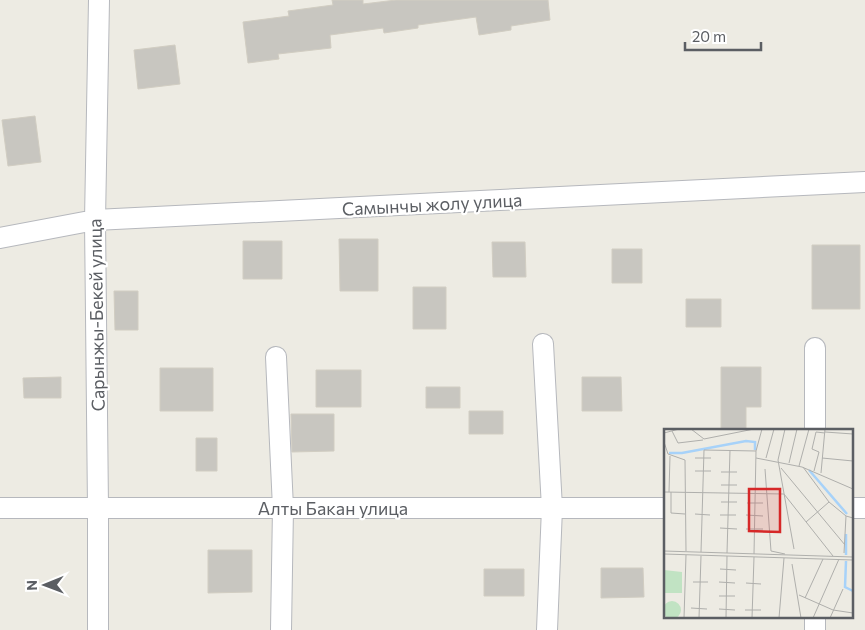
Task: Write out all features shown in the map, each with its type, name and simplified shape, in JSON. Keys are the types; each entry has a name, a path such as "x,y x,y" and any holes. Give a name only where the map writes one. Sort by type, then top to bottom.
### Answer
{"street":[{"name":"Сарынжы-Бекей улица","path":"98,0 95,220 98,630"},
{"name":"Самынчы жолу улица","path":"0,238 95,220 865,182"},
{"path":"543,344 552,508 547,630"},
{"path":"815,348 815,429"},
{"path":"276,357 283,508 281,630"},
{"name":"Алты Бакан улица","path":"0,508 664,508"},
{"path":"852,508 865,508"}],"building":[{"path":"332,0 363,0 363,4 396,0 548,0 550,20 511,26 511,30 479,35 476,17 418,25 418,28 384,33 383,28 330,35 331,48 278,54 279,59 248,63 243,22 289,16 288,11 333,5"},
{"path":"175,45 180,84 138,89 134,50"},
{"path":"35,116 41,162 8,166 2,120"},
{"path":"339,239 378,239 378,291 340,291"},
{"path":"243,241 282,241 282,279 243,279"},
{"path":"492,242 525,242 526,277 493,277"},
{"path":"812,245 860,245 860,309 812,309"},
{"path":"612,249 642,249 642,283 612,283"},
{"path":"413,287 446,287 446,329 413,329"},
{"path":"114,291 138,291 138,330 115,330"},
{"path":"686,299 721,299 721,327 686,327"},
{"path":"721,367 761,367 761,407 746,407 746,429 721,429"},
{"path":"160,368 213,368 213,411 160,411"},
{"path":"316,370 361,370 361,407 316,407"},
{"path":"61,377 61,398 24,398 23,378"},
{"path":"582,377 621,377 622,411 582,411"},
{"path":"426,387 460,387 460,408 426,408"},
{"path":"469,411 503,411 503,434 469,434"},
{"path":"291,414 334,414 334,451 292,452"},
{"path":"196,438 217,438 217,471 196,471"},
{"path":"208,550 252,550 252,592 208,593"},
{"path":"601,568 643,568 644,597 601,598"},
{"path":"484,569 524,569 524,596 484,596"}]}
